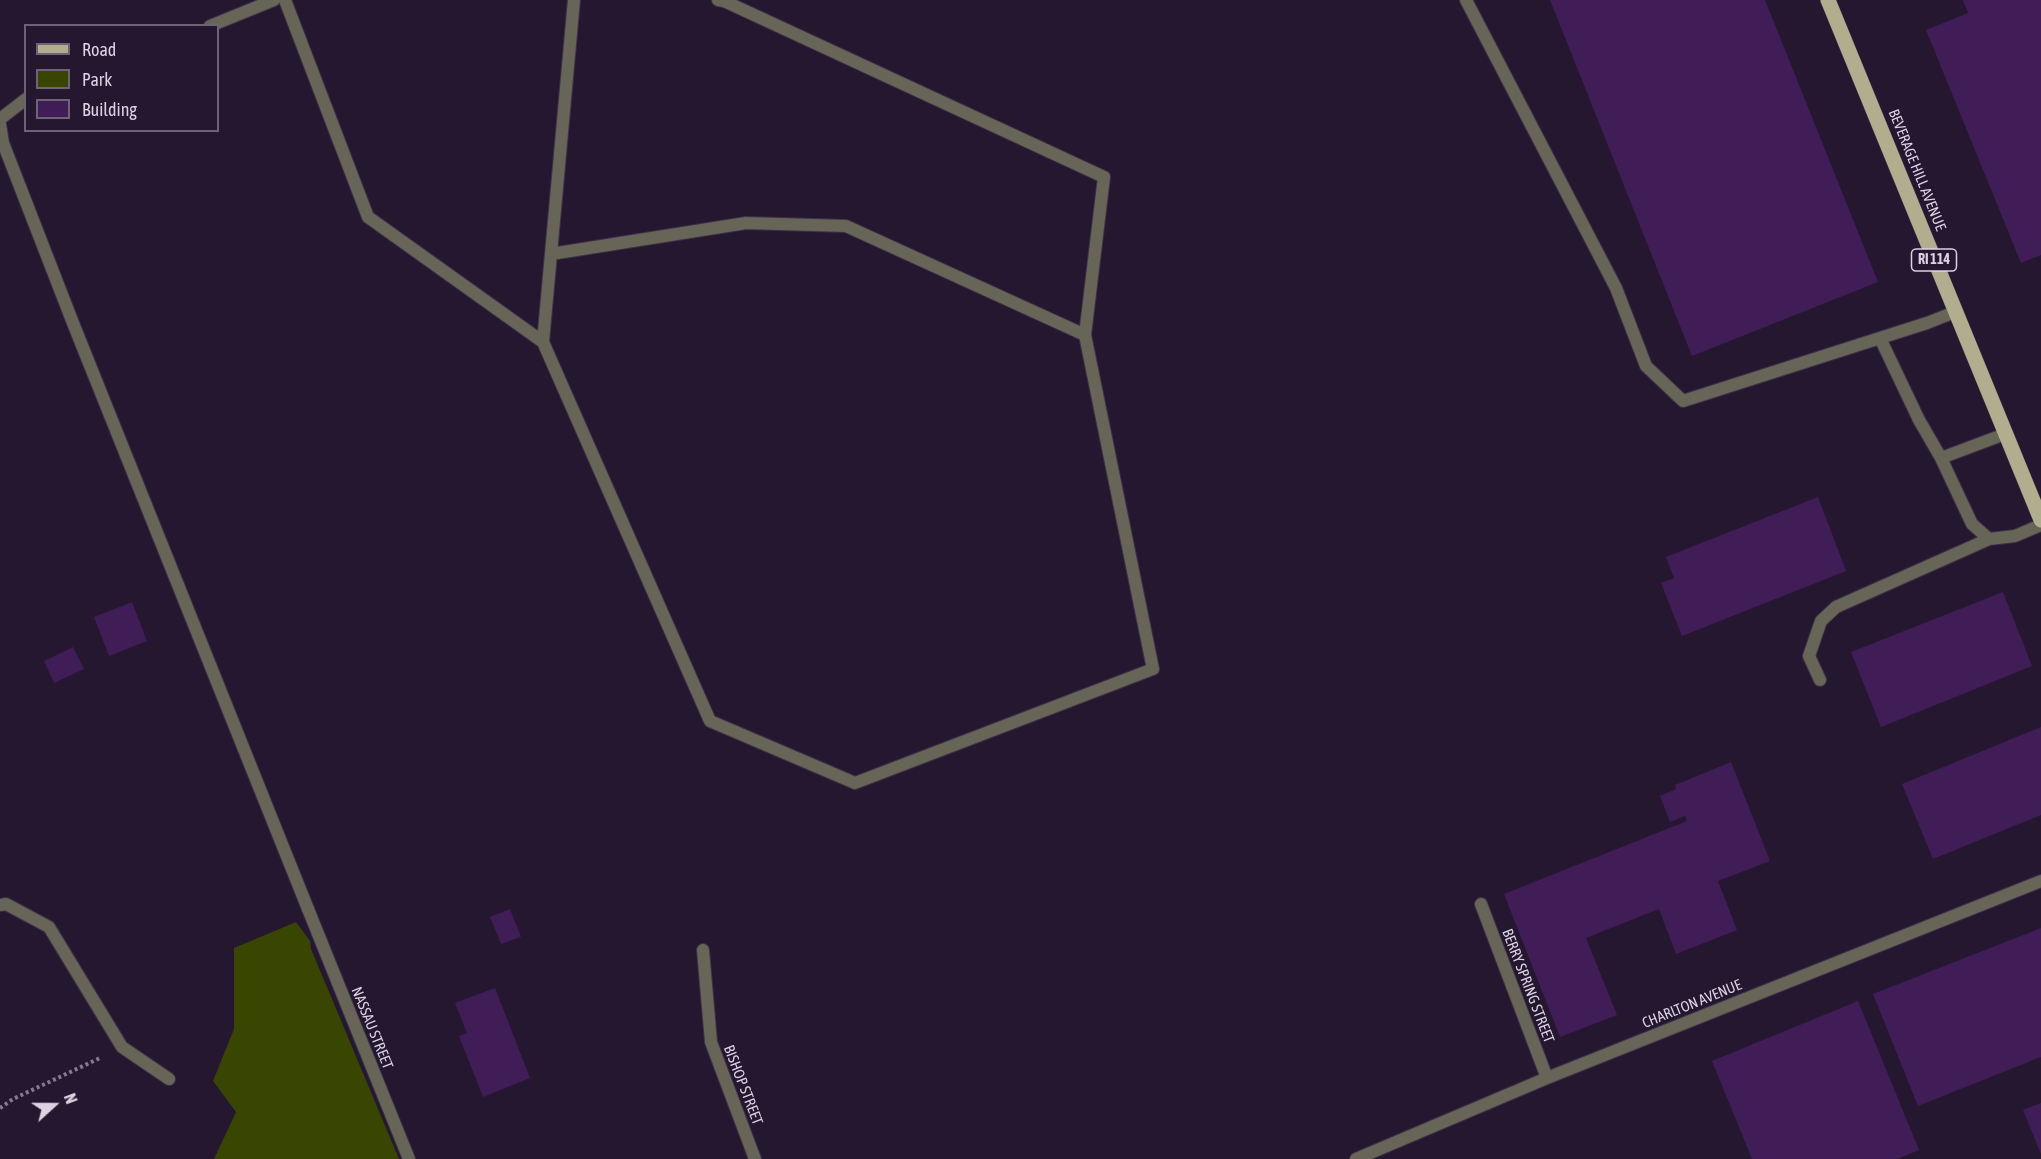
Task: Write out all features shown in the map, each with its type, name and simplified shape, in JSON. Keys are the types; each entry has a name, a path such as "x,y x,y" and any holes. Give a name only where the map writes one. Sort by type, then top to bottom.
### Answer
{"main road":[{"name":"BEVERAGE HILL AVENUE","path":"1828,0 2041,520"}],"street":[{"path":"215,24 274,0"},
{"path":"285,0 368,217 543,342"},
{"path":"574,0 543,342 710,721 855,783 1153,669 1085,335 1104,177 718,0"},
{"path":"1466,0 1616,288 1646,366 1683,401 1955,312"},
{"path":"0,119 24,101"},
{"name":"NASSAU STREET","path":"0,124 3,143 73,322 409,1159"},
{"path":"551,254 746,223 846,226 1085,335"},
{"path":"1880,338 1972,524 1989,539"},
{"path":"1941,458 2005,434"},
{"path":"1820,680 1809,656 1821,621 1836,608 1989,539 2015,536 2041,525"},
{"name":"CHARLTON AVENUE","path":"1356,1159 1548,1078 2041,882"},
{"path":"0,905 6,904 49,927 122,1047 169,1079"},
{"name":"BERRY SPRING STREET","path":"1481,904 1548,1078"},
{"name":"BISHOP STREET","path":"703,950 711,1042 755,1159"}],"path":[{"path":"0,1108 13,1099 122,1047"}],"green space":[{"path":"296,922 310,941 311,949 399,1159 214,1159 236,1112 213,1081 234,1029 234,948"}],"building":[{"path":"1550,0 1765,0 1878,282 1692,356"},
{"path":"1963,0 2041,0 2041,255 2021,263 1926,30 1968,13"},
{"path":"1818,497 1846,571 1682,636 1661,583 1674,578 1666,557"},
{"path":"2003,592 2032,666 1881,727 1851,652"},
{"path":"132,602 147,641 109,656 94,617"},
{"path":"73,647 84,669 54,683 44,661"},
{"path":"2041,727 2041,815 1933,859 1902,784"},
{"path":"1731,762 1770,861 1718,881 1737,930 1676,954 1659,909 1586,938 1617,1015 1560,1037 1504,894 1687,821 1685,816 1670,822 1660,796 1676,789 1675,785"},
{"path":"510,909 521,937 501,944 490,917"},
{"path":"2041,928 2041,1057 1918,1106 1873,994"},
{"path":"495,988 530,1078 483,1097 459,1036 467,1033 455,1003"},
{"path":"1858,1001 1919,1150 1897,1159 1752,1159 1712,1061"},
{"path":"2041,1103 2041,1154 2023,1110"}]}
